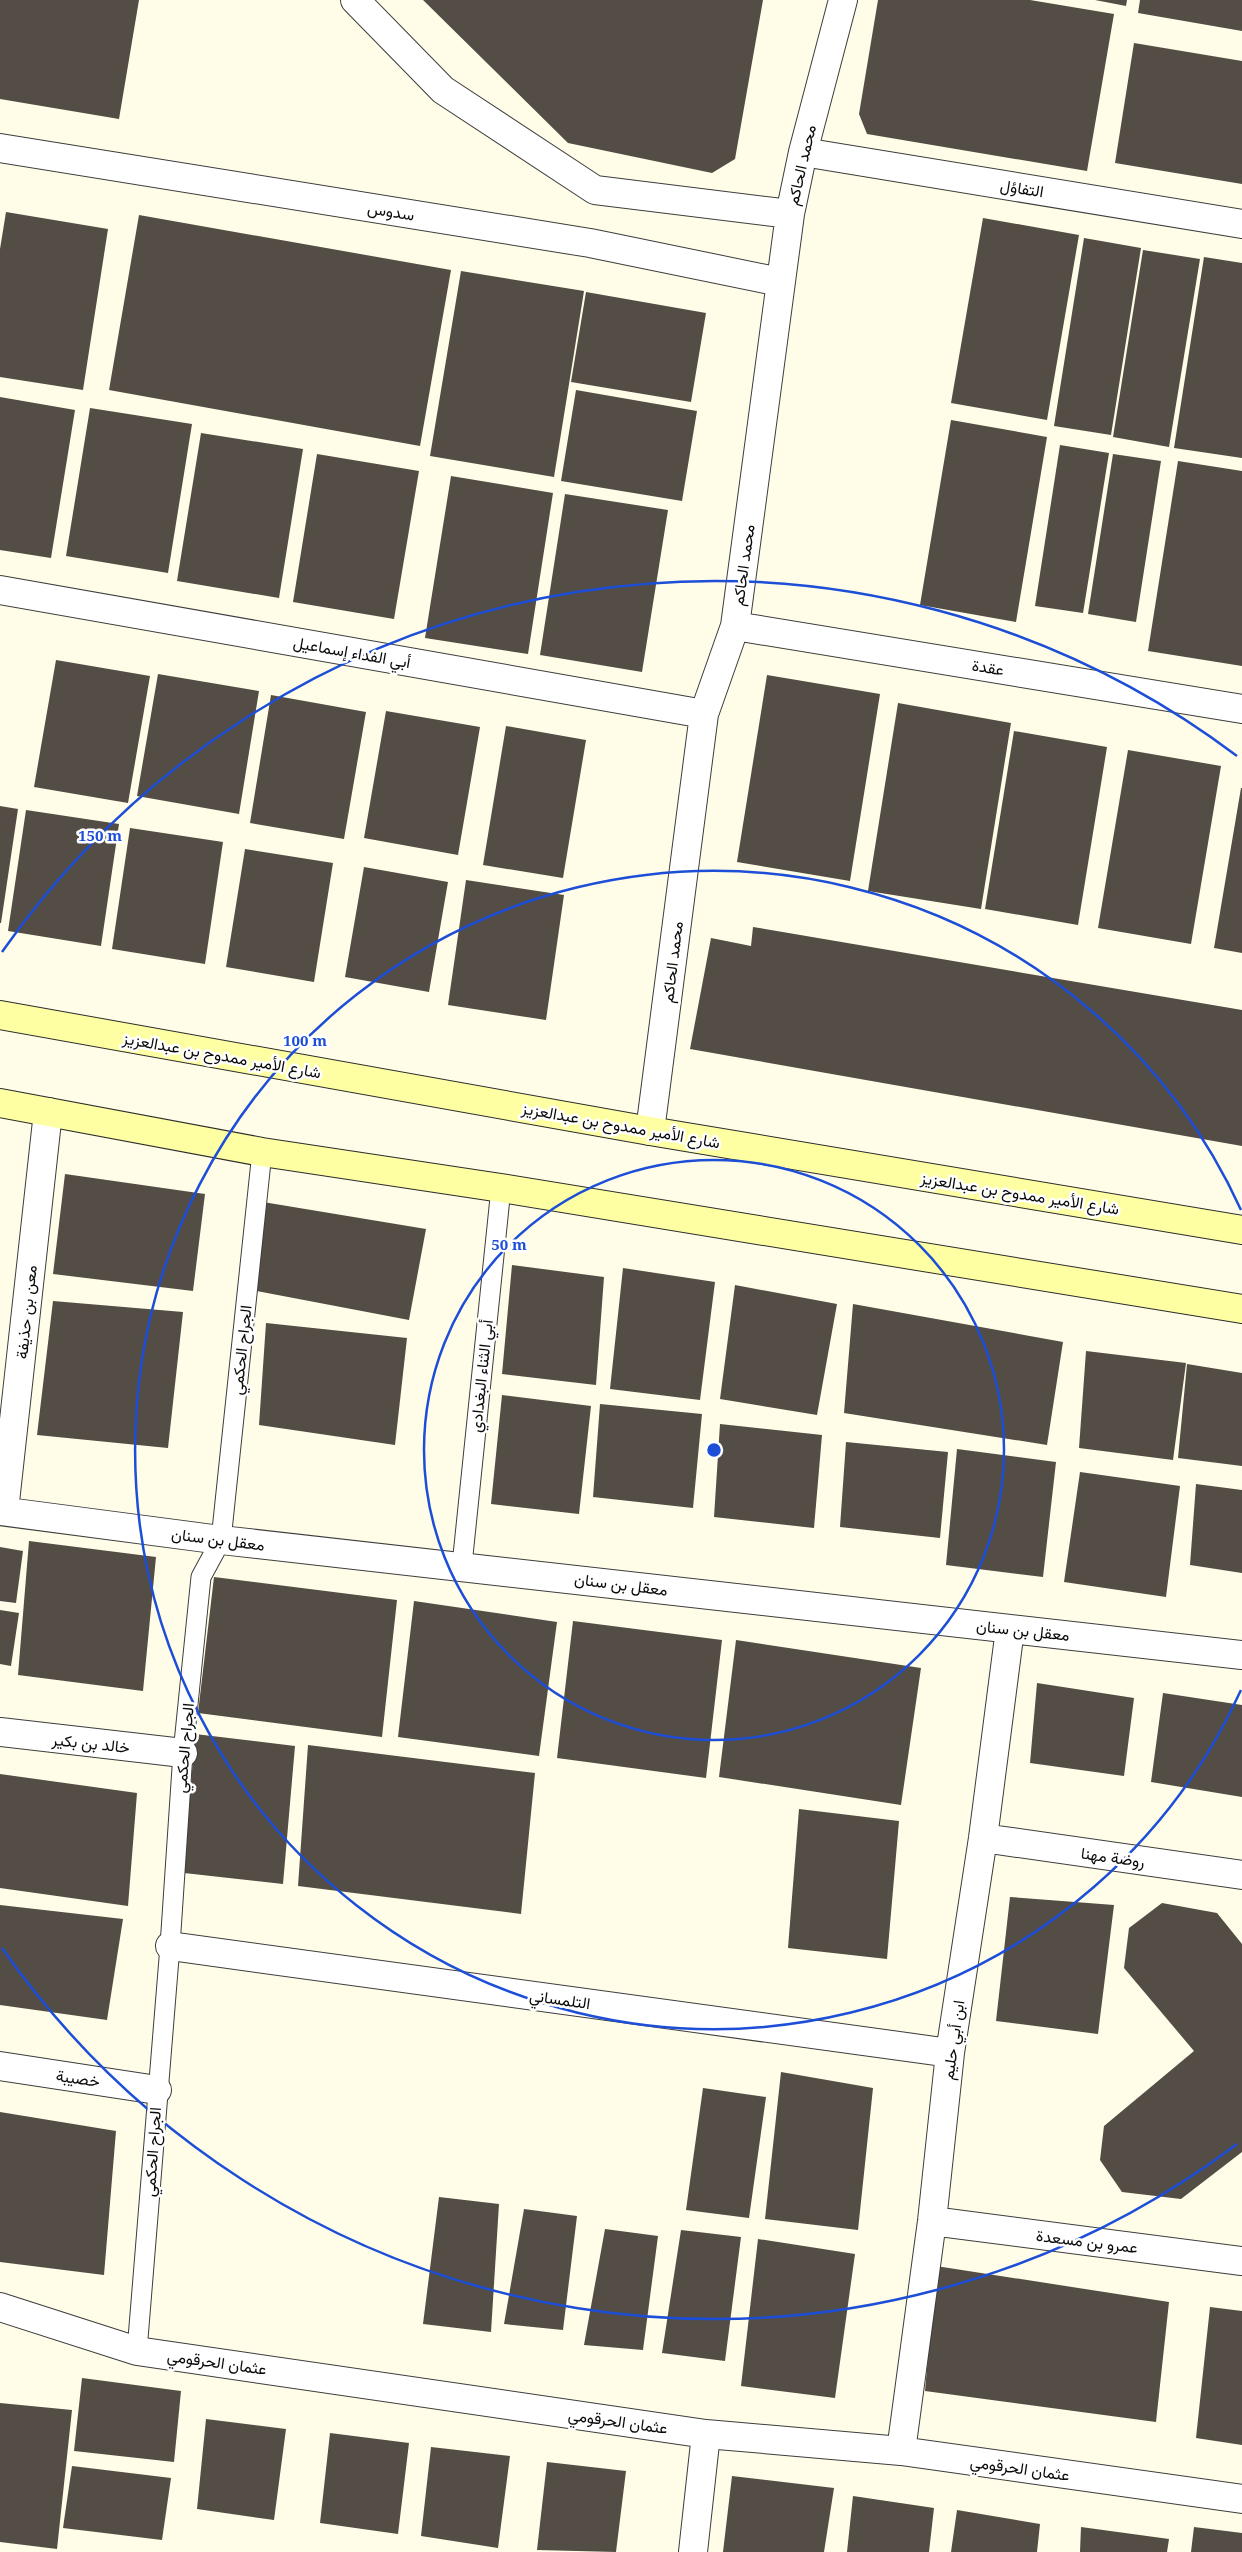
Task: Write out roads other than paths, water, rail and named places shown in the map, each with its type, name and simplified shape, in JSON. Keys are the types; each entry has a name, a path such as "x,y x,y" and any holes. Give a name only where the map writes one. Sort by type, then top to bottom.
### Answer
{"street":[{"path":"355,0 443,90 595,190 790,214"},
{"name":"محمد الحاكم","path":"650,1131 704,714 734,626 790,214 802,152 843,0"},
{"name":"سدوس","path":"0,148 590,243 780,282"},
{"name":"التفاؤل","path":"802,152 1242,224"},
{"name":"أبي الفداء إسماعيل","path":"0,590 704,714"},
{"name":"عقدة","path":"734,626 1242,709"},
{"name":"شارع الأمير ممدوح بن عبدالعزيز","path":"0,1015 650,1131 1242,1230"},
{"path":"0,1103 262,1152 501,1188 1242,1309"},
{"name":"معن بن حذيفة","path":"2,1511 48,1112"},
{"name":"معقل بن سنان","path":"2,1511 221,1540 462,1565 1242,1655"},
{"name":"ابن أبي حليم","path":"901,2451 932,2221 950,2053 983,1838 1010,1629"},
{"name":"خالد بن بكير","path":"0,1732 183,1753"},
{"name":"روضة مهنا","path":"983,1838 1242,1875"},
{"name":"التلمساني","path":"170,1946 950,2053"},
{"name":"خصيبة","path":"0,2066 157,2090"},
{"name":"عمرو بن مسعدة","path":"932,2221 1242,2261"},
{"name":"عثمان الحرقومي","path":"0,2307 137,2350 706,2434 901,2451 1242,2499"},
{"path":"693,2552 706,2434"}],"lane":[{"name":"الجراح الحكمي","path":"137,2350 170,1946 183,1753 200,1577 221,1540 262,1152"},
{"name":"أبي الثناء البغدادي","path":"462,1565 501,1188"}]}
